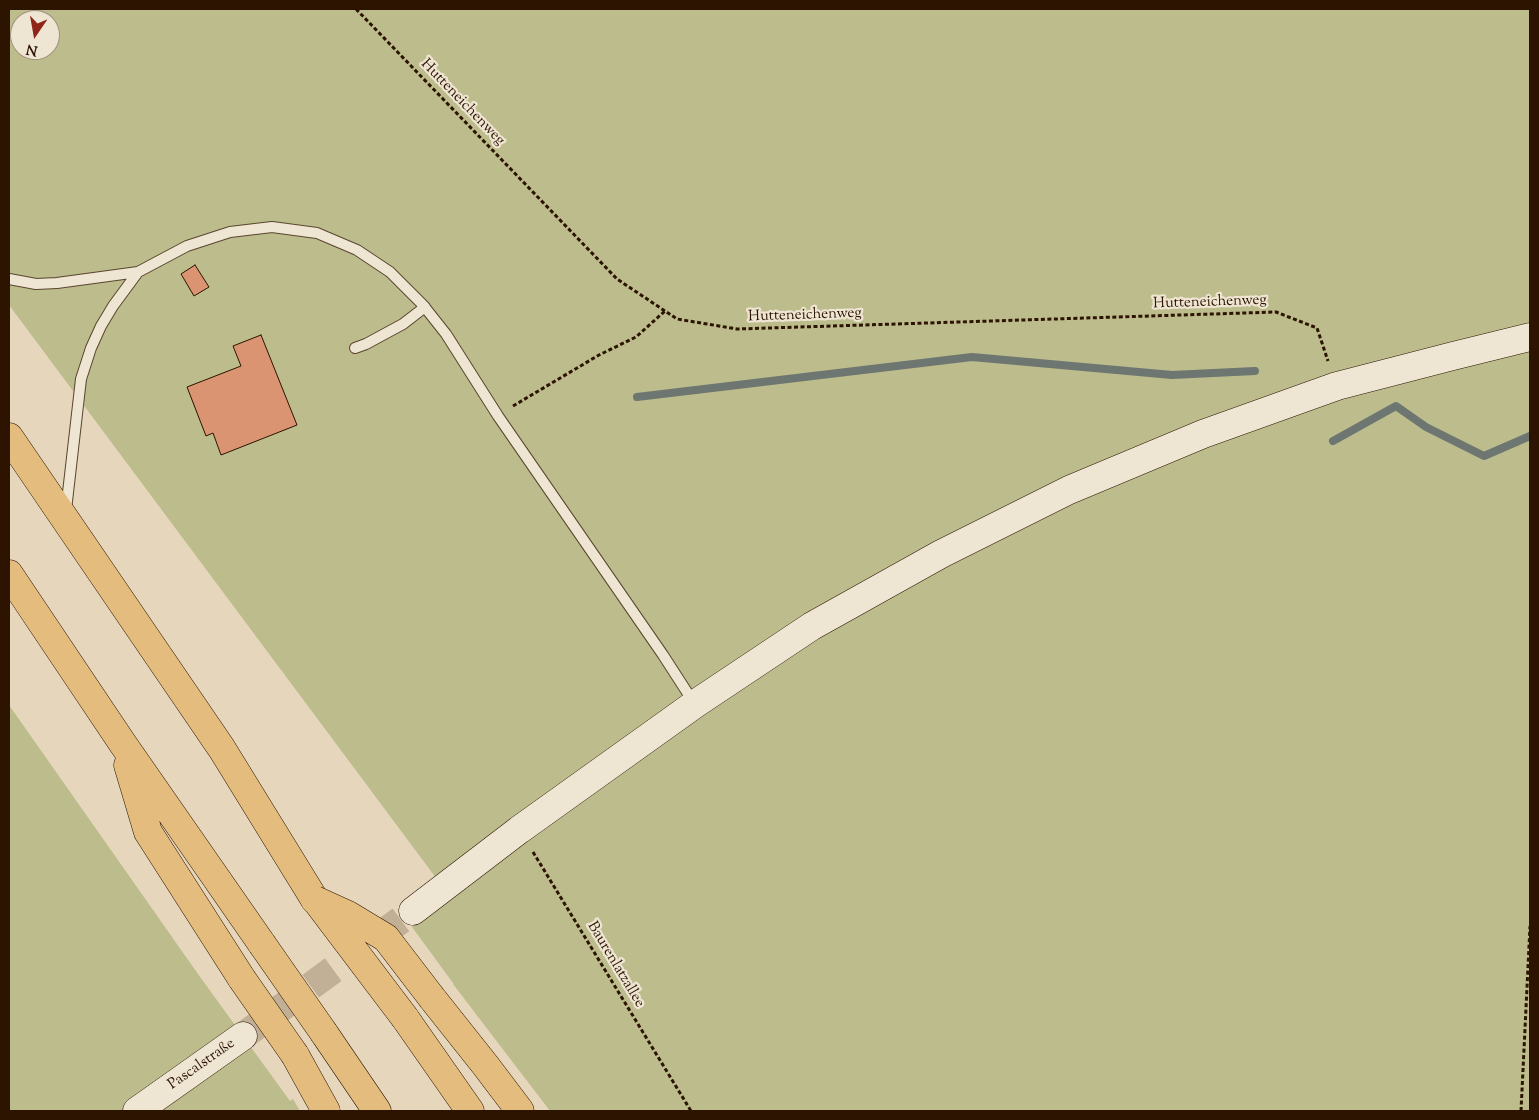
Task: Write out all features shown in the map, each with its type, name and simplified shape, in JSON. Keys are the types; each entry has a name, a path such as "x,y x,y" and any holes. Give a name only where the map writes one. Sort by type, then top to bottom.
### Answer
{"highway":[{"path":"9,437 222,749 313,896 405,1018 470,1111"},
{"path":"10,578 377,1111"},
{"path":"123,744 148,832 242,980 295,1055 326,1111"},
{"path":"313,896 386,938 520,1111"}],"street":[{"path":"412,911 519,830 695,704 812,626 941,554 1069,490 1203,434 1337,386 1530,337"},
{"name":"Pascalstraße","path":"137,1111 243,1036"}],"lane":[{"path":"9,279 36,284 57,283 138,272 187,246 230,232 272,227 317,233 357,250 390,272 425,307 446,334 498,416 695,704"},
{"path":"65,520 81,378 90,348 101,326 138,272"},
{"path":"355,348 403,324 425,307"}],"path":[{"name":"Hutteneichenweg","path":"356,9 617,279 677,319 737,329 1276,312 1317,328 1337,386"},
{"path":"498,416 599,355 636,337 665,310"},
{"name":"Baurenlatzallee","path":"519,830 691,1111"},
{"path":"1522,1111 1530,926"}],"green space":[{"path":"9,9 1530,9 1530,1111 550,1111 412,927 451,898 9,305"},
{"path":"9,705 198,974 290,1101 293,1099 300,1111 9,1111"}],"building":[{"path":"195,265 209,287 194,296 181,274"},
{"path":"261,335 297,425 221,455 213,433 206,436 187,387 241,366 233,346"}],"waterway":[{"path":"637,397 972,357 1172,375 1255,371"},
{"path":"1333,441 1396,406 1426,427 1484,456 1530,436"}],"tunnel":[{"path":"243,1036 413,911"}]}
